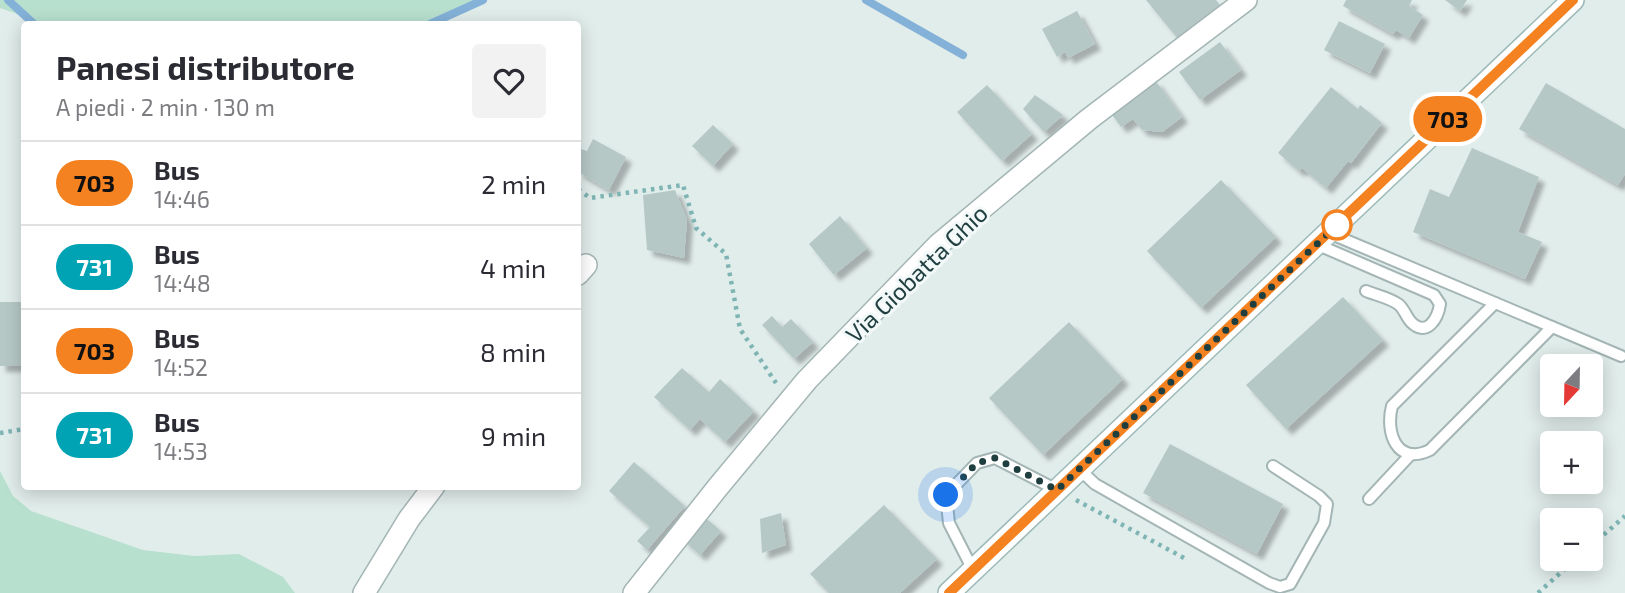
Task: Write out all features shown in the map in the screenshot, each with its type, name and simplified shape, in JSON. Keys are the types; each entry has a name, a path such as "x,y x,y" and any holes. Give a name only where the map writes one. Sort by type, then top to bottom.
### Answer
{"street":[{"name":"Via Giobatta Ghio","path":"634,593 789,402 938,245 1089,119 1246,0"},
{"path":"949,593 1573,0"},
{"path":"364,593 409,519 431,490"}],"lane":[{"path":"1322,238 1434,295 1440,304 1438,315 1433,324 1418,327 1412,323 1400,305 1366,291"},
{"path":"1322,238 1495,303 1621,356"},
{"path":"1495,303 1392,406 1388,421 1392,438 1400,449 1420,455 1430,450 1552,327"},
{"path":"1370,499 1411,454"},
{"path":"973,570 949,523 946,495 977,463 995,458 1057,490"},
{"path":"1079,469 1095,484 1280,587 1290,584 1324,523 1327,504 1273,466"}],"path":[{"path":"581,191 590,198 683,185 696,228 726,254 740,329 789,402"},
{"path":"0,433 21,430"},
{"path":"1057,490 1190,562"},
{"path":"1603,535 1625,516"},
{"path":"1538,593 1563,571"}],"green space":[{"path":"0,0 475,0 444,21 37,21 0,8"},
{"path":"0,471 13,496 31,511 143,550 194,556 239,554 283,577 295,593 0,593"}],"building":[{"path":"1146,0 1216,0 1220,5 1178,39"},
{"path":"1346,0 1412,0 1409,6 1423,15 1409,38 1396,30 1393,34 1343,6"},
{"path":"1445,0 1467,0 1460,11"},
{"path":"1077,11 1095,44 1068,58 1065,52 1057,57 1042,29"},
{"path":"1339,21 1385,44 1370,73 1324,50"},
{"path":"1220,42 1241,70 1200,100 1179,72"},
{"path":"1155,80 1182,117 1162,132 1142,130 1133,119 1121,127 1110,112"},
{"path":"1546,83 1625,129 1625,174 1618,185 1519,129"},
{"path":"987,85 1032,134 1002,161 957,112"},
{"path":"1331,87 1358,109 1360,105 1382,123 1351,163 1348,161 1326,188 1302,168 1299,171 1278,153"},
{"path":"1035,95 1063,115 1044,132 1023,109"},
{"path":"713,125 733,144 713,166 692,146"},
{"path":"593,139 626,157 609,190 581,174 581,149 587,151"},
{"path":"1472,148 1539,177 1518,232 1542,242 1525,279 1413,232 1430,189 1449,197"},
{"path":"1221,180 1276,237 1201,308 1147,251"},
{"path":"675,190 687,220 684,258 647,250 643,195"},
{"path":"840,216 867,248 834,275 809,244"},
{"path":"1343,297 1383,340 1286,429 1246,385"},
{"path":"0,302 21,302 21,366 0,366"},
{"path":"772,316 782,327 791,319 813,342 794,359 762,325"},
{"path":"1069,322 1123,379 1043,455 989,398"},
{"path":"682,368 709,392 720,379 754,411 725,442 700,419 690,430 654,397"},
{"path":"1170,444 1283,504 1257,554 1143,493"},
{"path":"634,462 685,506 647,550 637,541 650,527 609,491"},
{"path":"884,505 937,559 900,593 829,593 810,574"},
{"path":"781,513 786,545 762,553 760,519"},
{"path":"702,515 721,531 700,555 681,538"}],"waterway":[{"path":"8,0 31,21"},
{"path":"437,21 483,0"},
{"path":"866,0 963,55"}],"bus line":[{"name":"703","path":"949,593 1573,0"}],"route":[{"path":"946,495 977,463 995,458 1057,490 1337,225"}]}
